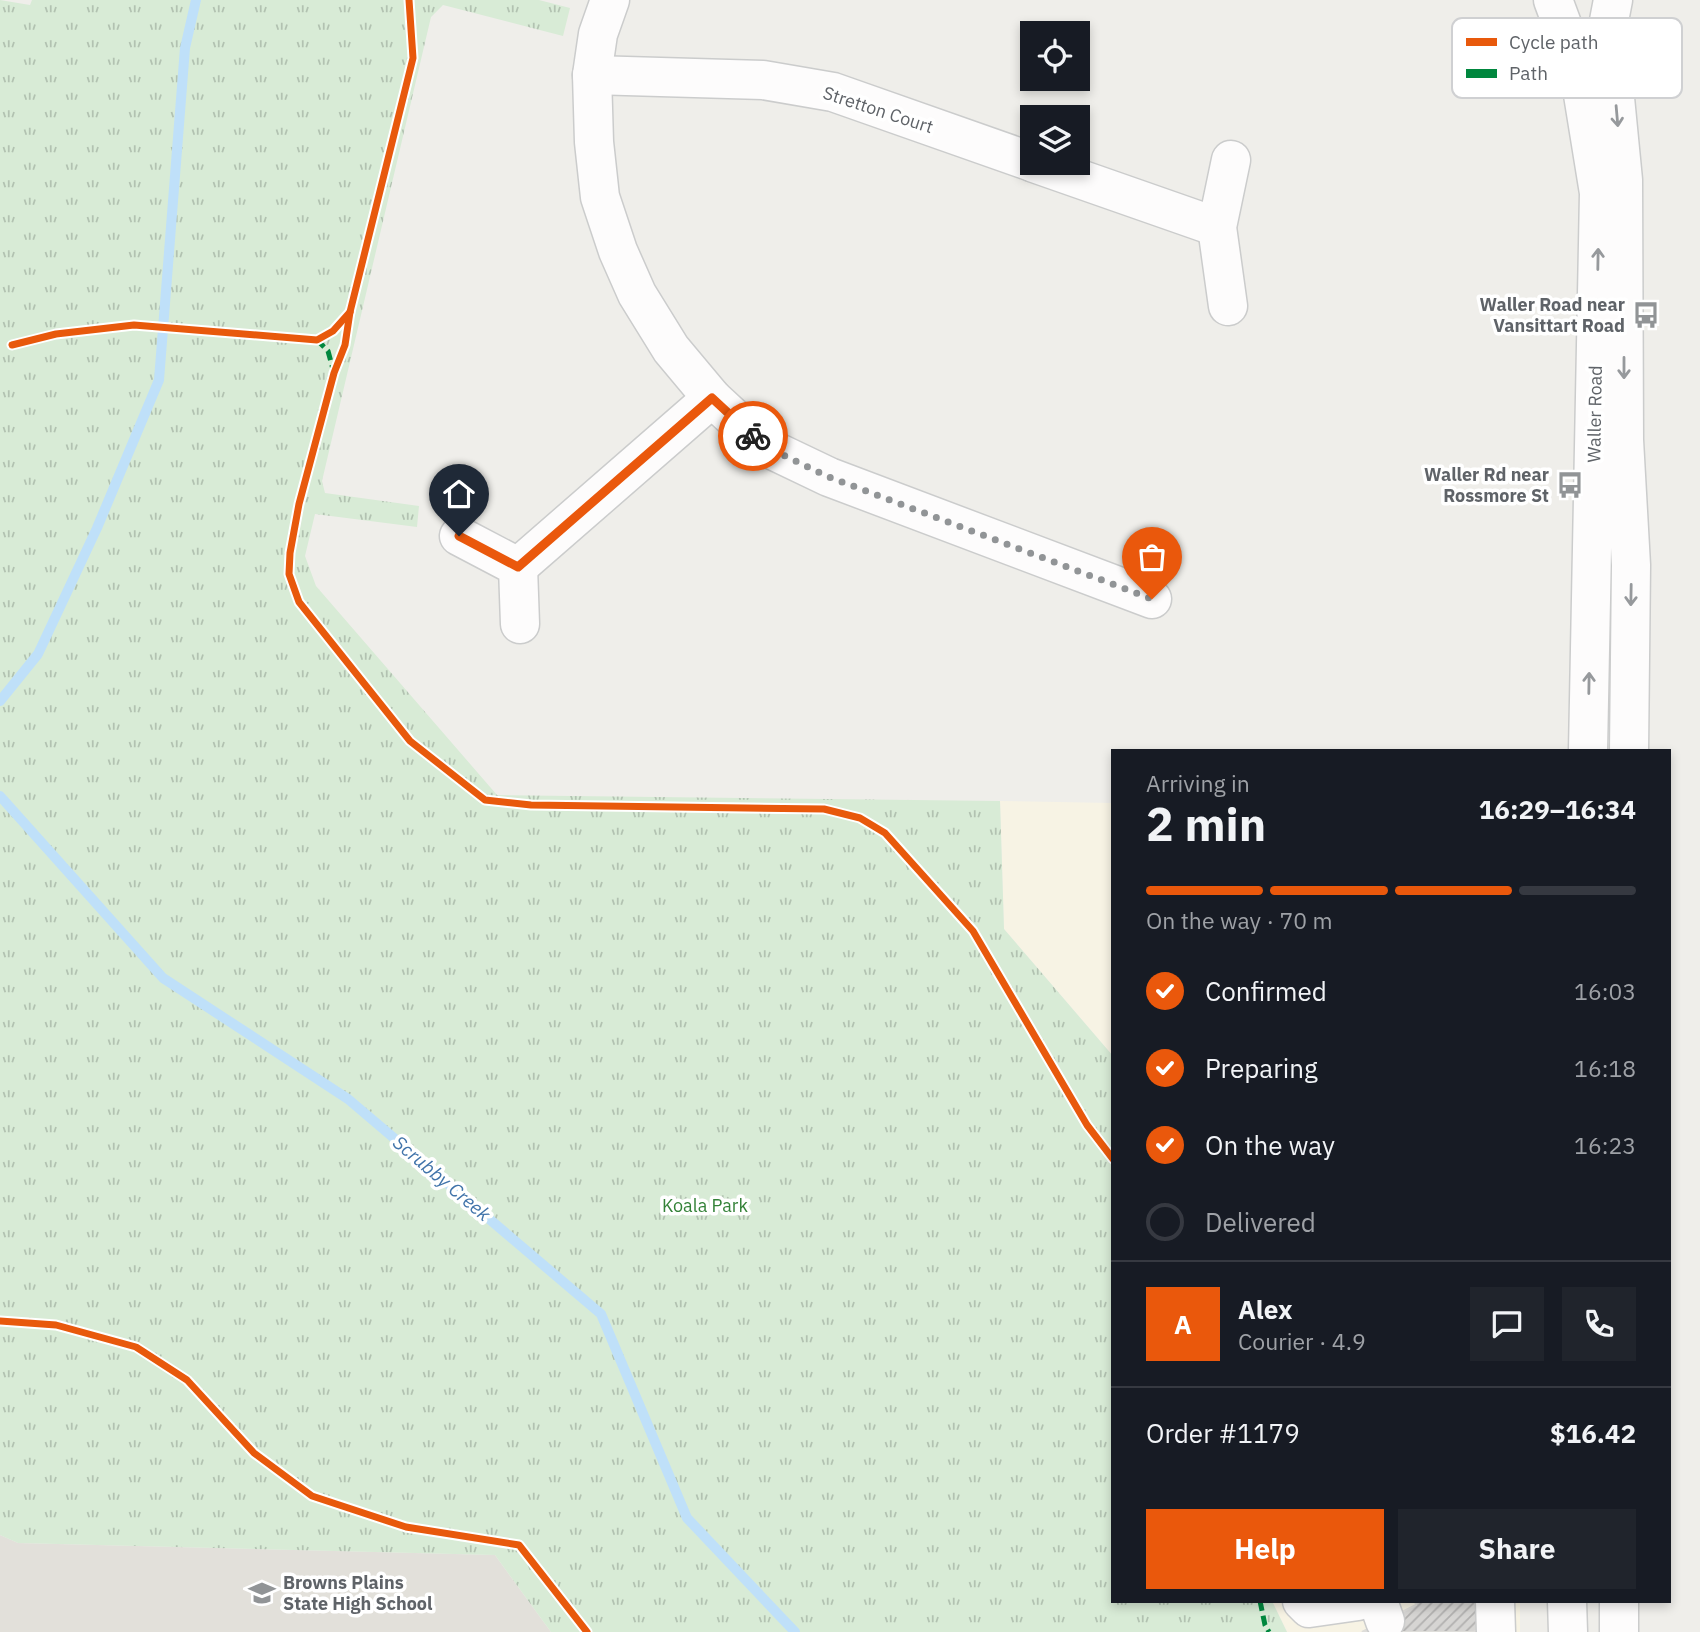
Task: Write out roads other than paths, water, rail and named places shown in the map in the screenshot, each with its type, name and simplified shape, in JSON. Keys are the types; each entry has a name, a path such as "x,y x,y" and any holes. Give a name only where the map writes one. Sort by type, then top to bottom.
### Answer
{"street":[{"path":"610,0 598,34 592,75 594,142 600,197 618,251 637,294 671,349 712,398 764,446 829,477 1152,599"},
{"name":"Waller Road","path":"1553,0 1559,18"},
{"name":"Waller Road","path":"1610,18 1613,0"},
{"name":"Stretton Court","path":"592,75 763,80 833,92 1020,157"},
{"name":"Waller Road","path":"1583,98 1599,193 1588,749"},
{"name":"Waller Road","path":"1615,98 1623,180 1624,440 1631,565 1629,749"},
{"path":"1228,306 1217,227 1231,160"},
{"name":"Stretton Court","path":"1070,175 1217,227"},
{"path":"518,567 712,398"},
{"path":"459,536 518,567"},
{"path":"518,567 520,624"},
{"path":"1304,1603 1309,1608 1374,1608"},
{"path":"1495,1603 1496,1632"},
{"path":"1567,1603 1567,1632"},
{"path":"1619,1603 1619,1632"}],"waterway":[{"path":"0,701 38,654 97,528 159,380 185,48 196,0"},
{"name":"Scrubby Creek","path":"0,796 163,978 348,1099 601,1314 687,1518 795,1632"}],"place":[{"name":"Waller Road near Vansittart Road","path":"1646,315"},
{"name":"Waller Rd near Rossmore St","path":"1570,485"},
{"name":"Browns Plains State High School","path":"262,1593"}],"park label":[{"name":"Koala Park","path":"705,1206"}]}
